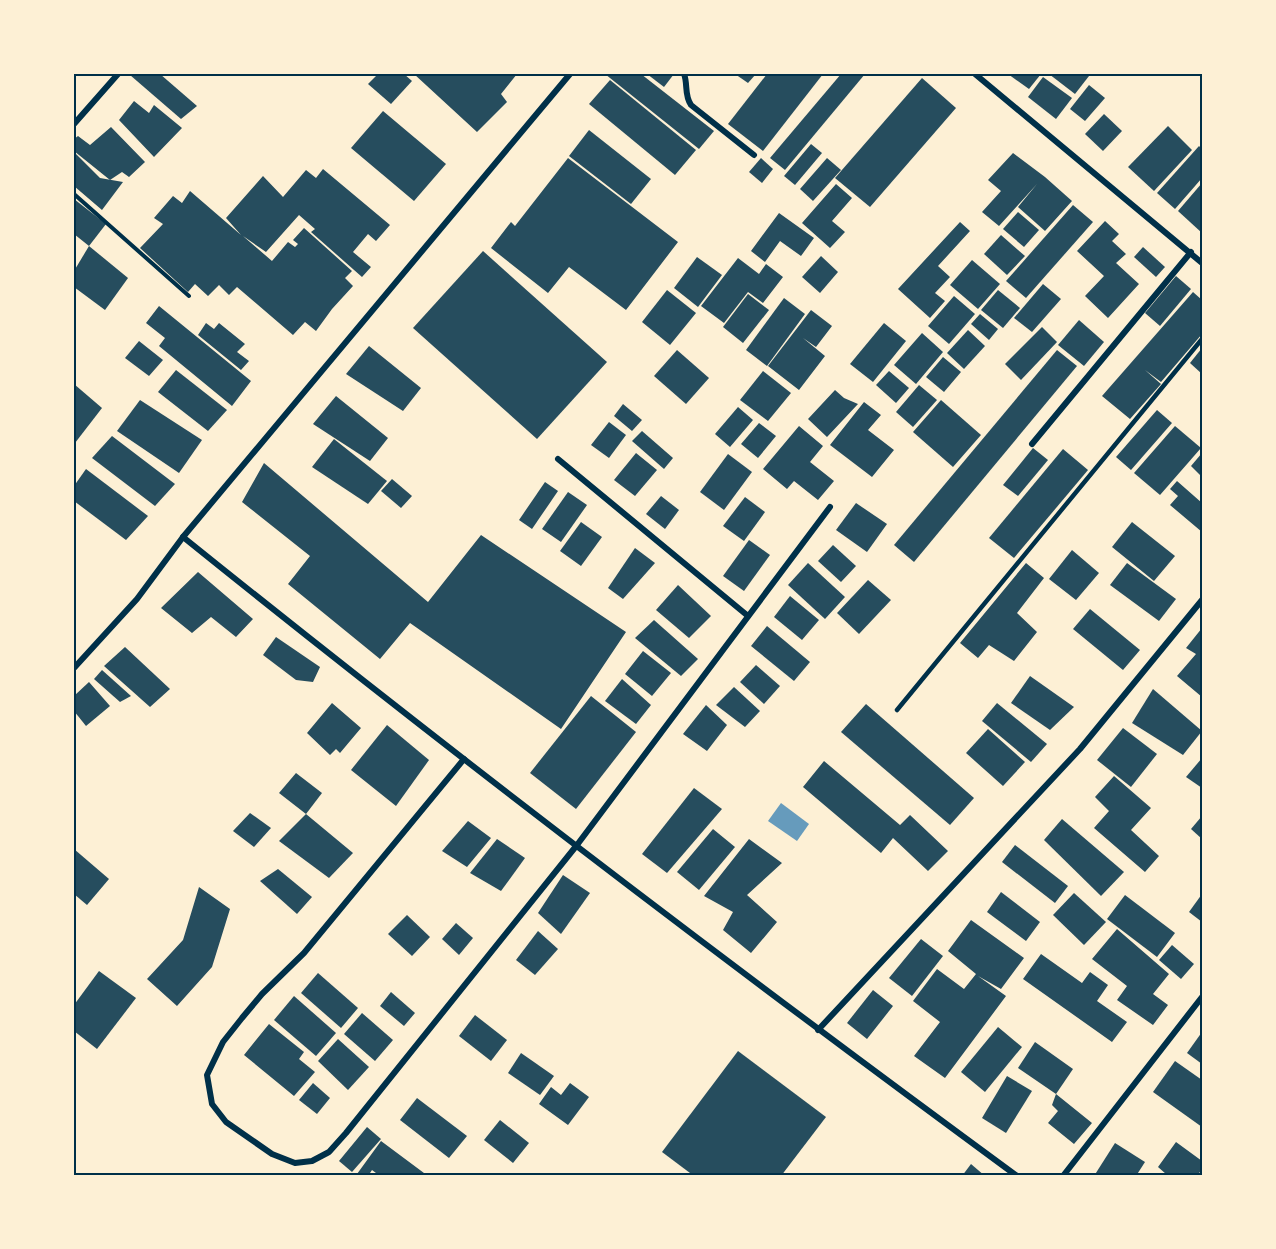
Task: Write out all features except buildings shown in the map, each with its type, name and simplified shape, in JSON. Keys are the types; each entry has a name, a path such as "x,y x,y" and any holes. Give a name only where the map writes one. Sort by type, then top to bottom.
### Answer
{"street":[{"path":"74,124 118,74"},
{"path":"74,668 137,599 183,537 570,74"},
{"path":"684,74 687,99 691,105 754,155"},
{"path":"975,74 1203,263"},
{"path":"1032,444 1191,252"},
{"path":"558,459 748,616"},
{"path":"464,759 304,953 262,994 223,1042 207,1075 212,1104 226,1122 272,1155 295,1163 312,1161 329,1152 346,1133 577,845 830,507"},
{"path":"183,537 355,676 818,1030 1017,1176"},
{"path":"818,1030 1080,748 1203,600"},
{"path":"1063,1176 1203,997"}],"lane":[{"path":"897,710 1203,339"}],"path":[{"path":"74,194 189,296"}],"water":[{"path":"781,803 809,824 797,841 768,821"}]}
